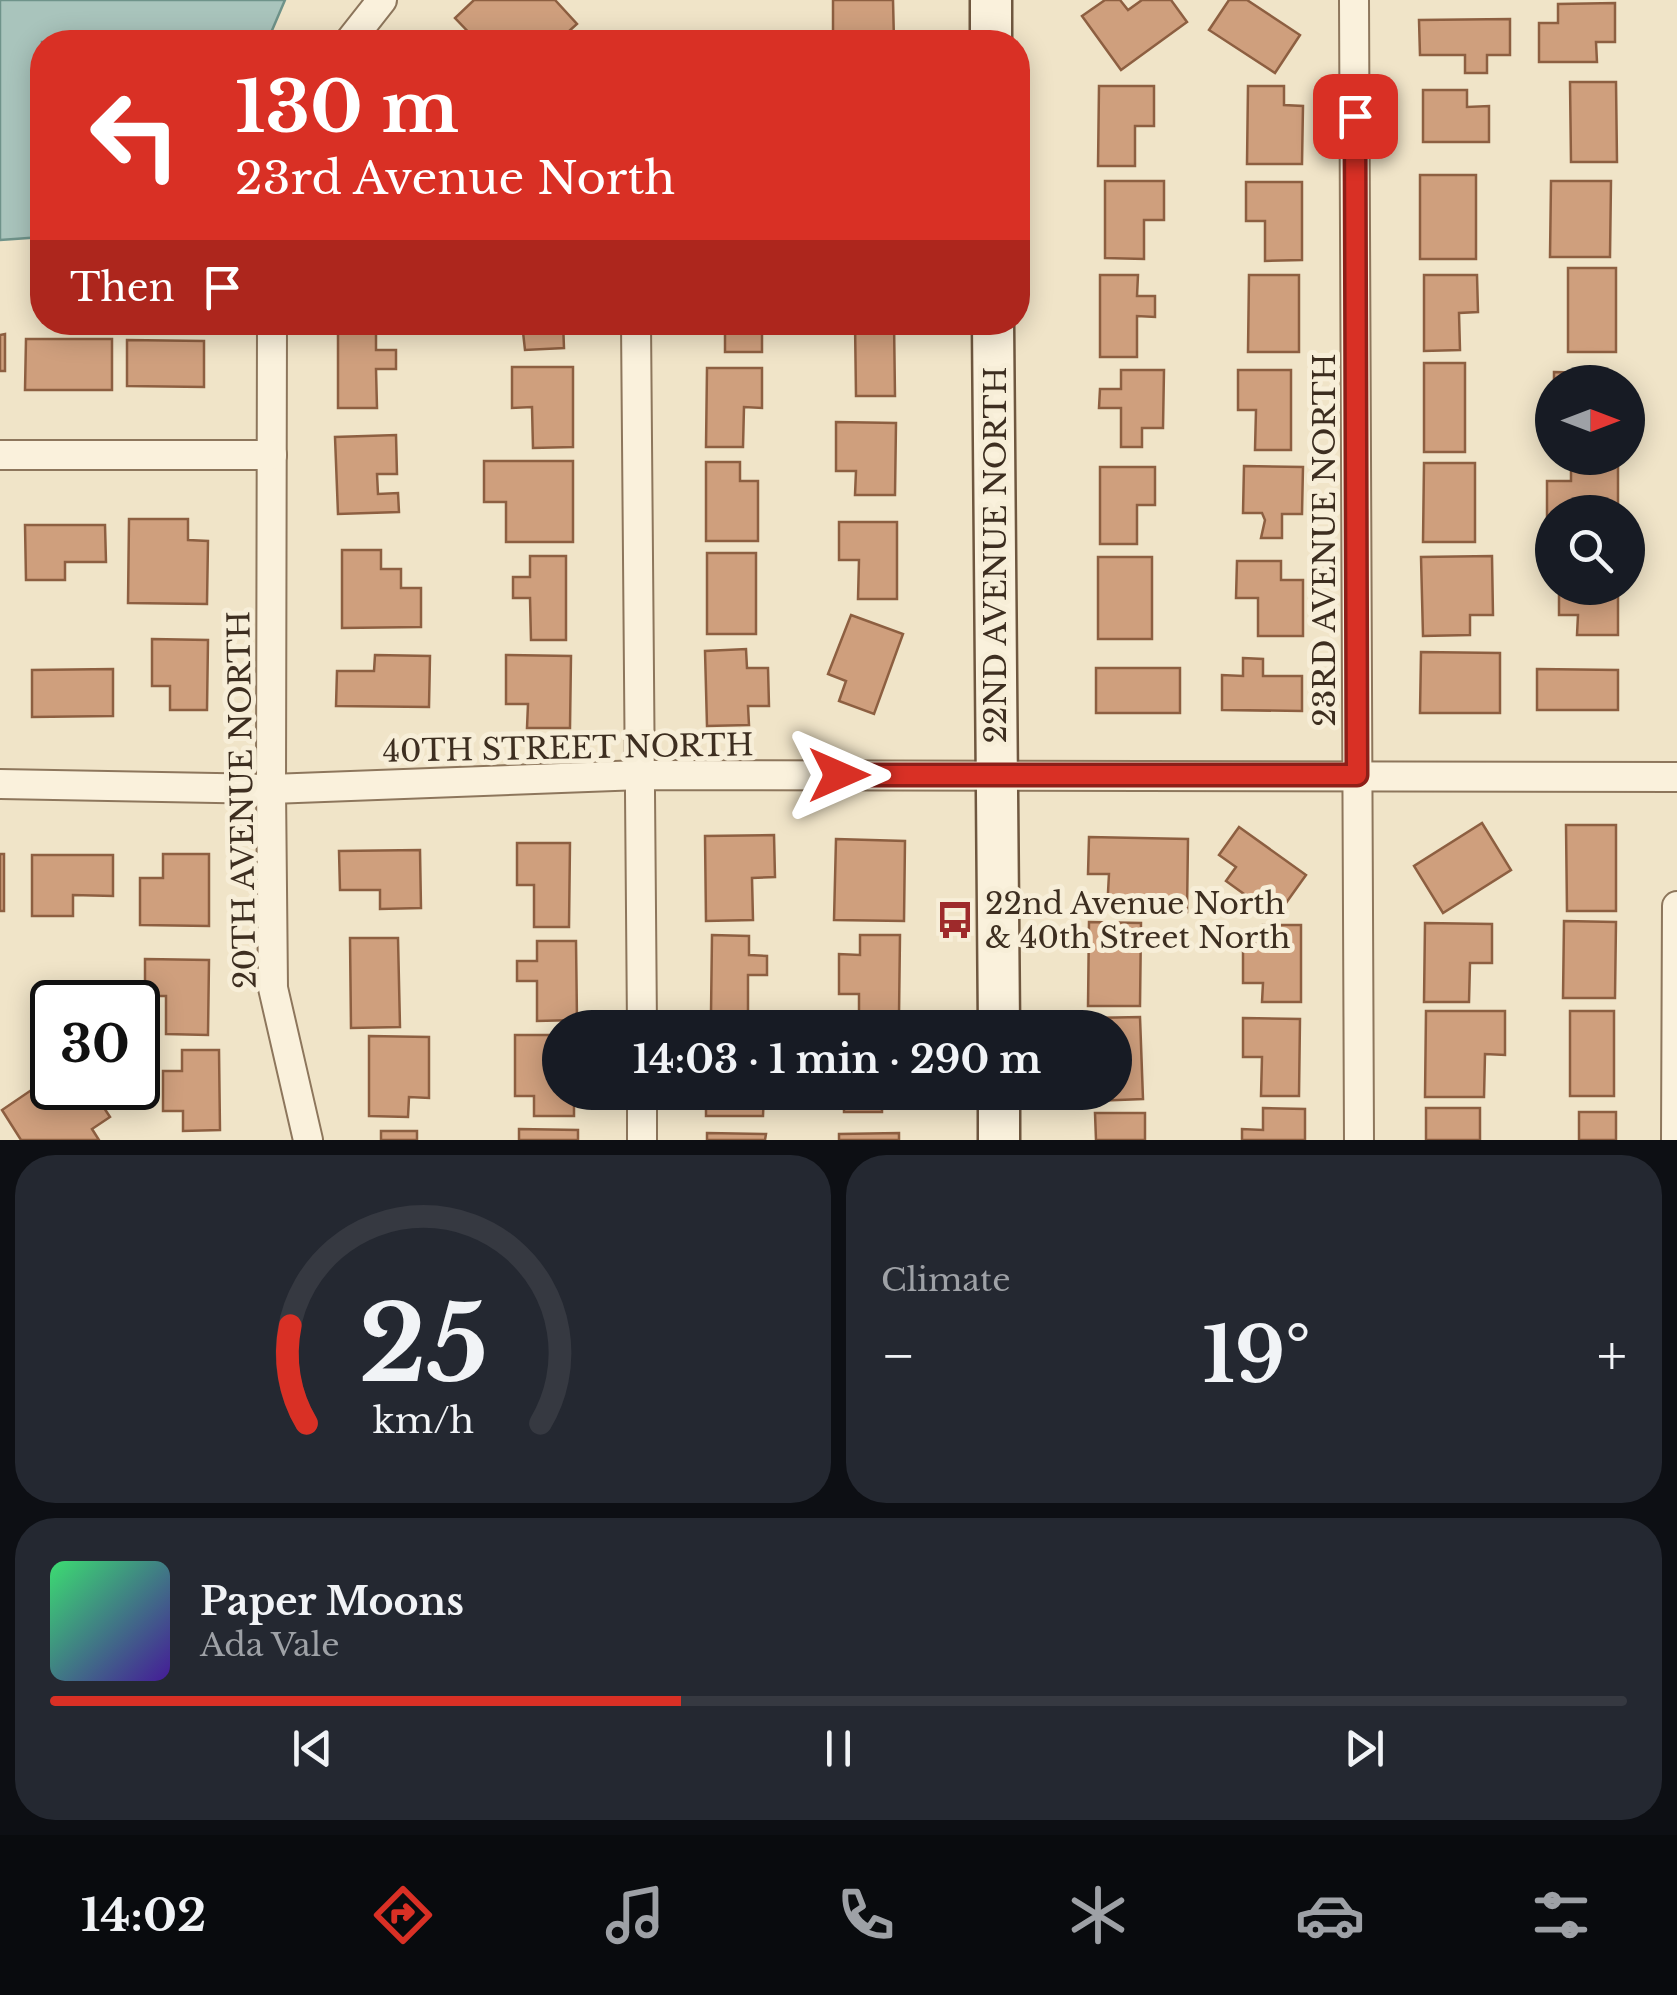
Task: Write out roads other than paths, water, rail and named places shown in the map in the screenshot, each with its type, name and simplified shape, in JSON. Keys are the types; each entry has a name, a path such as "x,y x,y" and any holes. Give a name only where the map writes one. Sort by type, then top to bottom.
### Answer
{"main road":[{"path":"991,0 991,30"},
{"name":"22ND AVENUE NORTH","path":"994,335 999,1010"},
{"path":"999,1110 1000,1140"}],"street":[{"path":"358,30 382,0"},
{"name":"23RD AVENUE NORTH","path":"1354,0 1358,1140"},
{"name":"20TH AVENUE NORTH","path":"272,335 273,988 308,1140"},
{"path":"636,335 642,1010"},
{"path":"0,455 272,455"},
{"name":"40TH STREET NORTH","path":"0,784 271,789 641,775 1677,777"},
{"path":"1676,1140 1677,906"},
{"path":"642,1110 642,1140"}],"water":[{"path":"0,0 285,0 272,30 30,30 30,238 0,240"}],"place":[{"name":"22nd Avenue North & 40th Street North","path":"955,920"}]}
